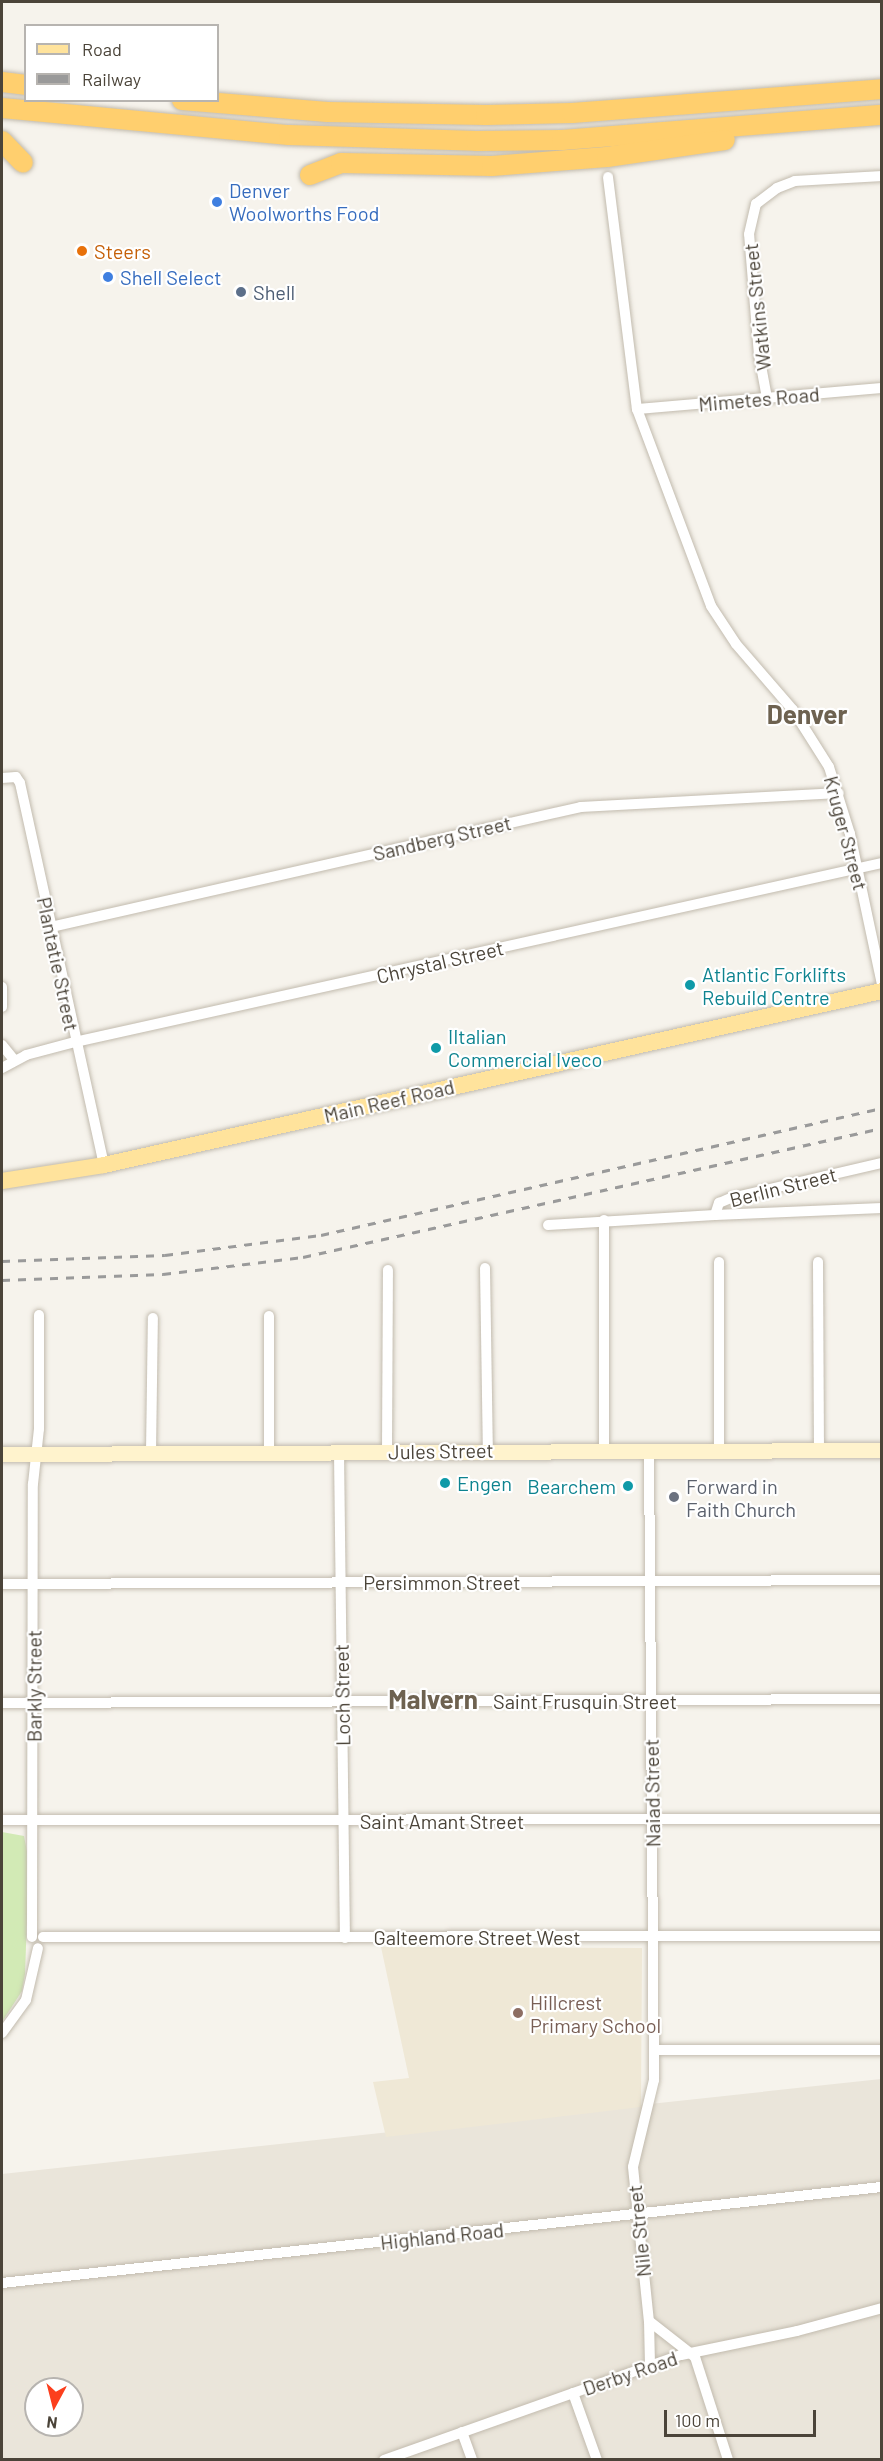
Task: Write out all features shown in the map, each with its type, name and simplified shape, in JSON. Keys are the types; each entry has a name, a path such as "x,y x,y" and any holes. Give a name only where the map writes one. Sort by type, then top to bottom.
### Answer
{"highway":[{"path":"2,82 24,85"},
{"path":"206,102 328,112 486,115 595,111 882,89"},
{"path":"2,108 289,135 454,141 562,140 882,117"},
{"path":"310,175 341,163 492,166 607,157 882,117"},
{"path":"2,141 23,163"}],"main road":[{"name":"Main Reef Road","path":"2,1181 104,1164 882,991"},
{"name":"Jules Street","path":"2,1454 882,1450"}],"street":[{"name":"Watkins Street","path":"768,398 759,355 749,234 756,204 777,188 795,181 882,176"},
{"name":"Kruger Street","path":"608,177 637,409 711,606 736,644 793,710 823,754 839,793 858,869 882,984"},
{"name":"Mimetes Road","path":"637,409 882,388"},
{"name":"Plantatie Street","path":"2,778 16,777 20,783 75,1042 104,1164"},
{"name":"Sandberg Street","path":"51,927 581,807 839,793"},
{"name":"Chrystal Street","path":"2,1068 14,1060 75,1042 882,863"},
{"path":"2,987 2,1006"},
{"path":"2,1045 14,1060"},
{"name":"Berlin Street","path":"548,1226 604,1220 715,1215 719,1203 731,1198 882,1163"},
{"path":"715,1215 882,1208"},
{"path":"604,1220 604,1450"},
{"path":"718,1262 719,1450"},
{"path":"819,1262 819,1451"},
{"path":"485,1268 488,1450"},
{"path":"387,1452 388,1270"},
{"name":"Barkly Street","path":"2,2033 26,2000 38,1941 35,1919 33,1584 35,1454 39,1429 39,1315"},
{"path":"269,1316 269,1452"},
{"path":"151,1453 153,1318"},
{"name":"Naiad Street","path":"649,1450 655,2050 652,2100"},
{"name":"Loch Street","path":"339,1452 345,1938"},
{"name":"Persimmon Street","path":"2,1584 882,1580"},
{"name":"Saint Frusquin Street","path":"2,1703 882,1699"},
{"name":"Saint Amant Street","path":"2,1820 882,1819"},
{"name":"Galteemore Street West","path":"38,1941 882,1936"},
{"path":"655,2050 882,2050"},
{"name":"Nile Street","path":"650,2365 649,2321 633,2159 652,2100"},
{"name":"Highland Road","path":"2,2283 882,2187"},
{"name":"Derby Road","path":"384,2460 650,2365 691,2353 797,2331 882,2308"},
{"path":"649,2321 691,2353 698,2362 729,2460"},
{"path":"573,2392 597,2460"},
{"path":"462,2432 472,2460"}],"shaded area":[{"name":"Hillcrest Primary School","path":"381,1947 642,1948 641,2107 386,2137 373,2082 409,2078"},
{"path":"881,2079 881,2459 2,2459 2,2174"}],"green space":[{"path":"2,1832 24,1836 29,1862 25,1974 22,1991 2,2022"}],"railway":[{"path":"2,1261 165,1255 321,1235 882,1108"},
{"path":"2,1280 163,1274 303,1257 882,1128"}],"place":[{"name":"Denver Woolworths Food","path":"217,202"},
{"name":"Steers","path":"82,251"},
{"name":"Shell Select","path":"108,277"},
{"name":"Shell","path":"241,292"},
{"name":"Atlantic Forklifts Rebuild Centre","path":"690,985"},
{"name":"IItalian Commercial Iveco","path":"436,1048"},
{"name":"Engen","path":"445,1483"},
{"name":"Bearchem","path":"628,1486"},
{"name":"Forward in Faith Church","path":"674,1497"},
{"name":"Hillcrest Primary School","path":"518,2013"}],"district":[{"name":"Denver","path":"807,714"},
{"name":"Malvern","path":"433,1699"}]}
